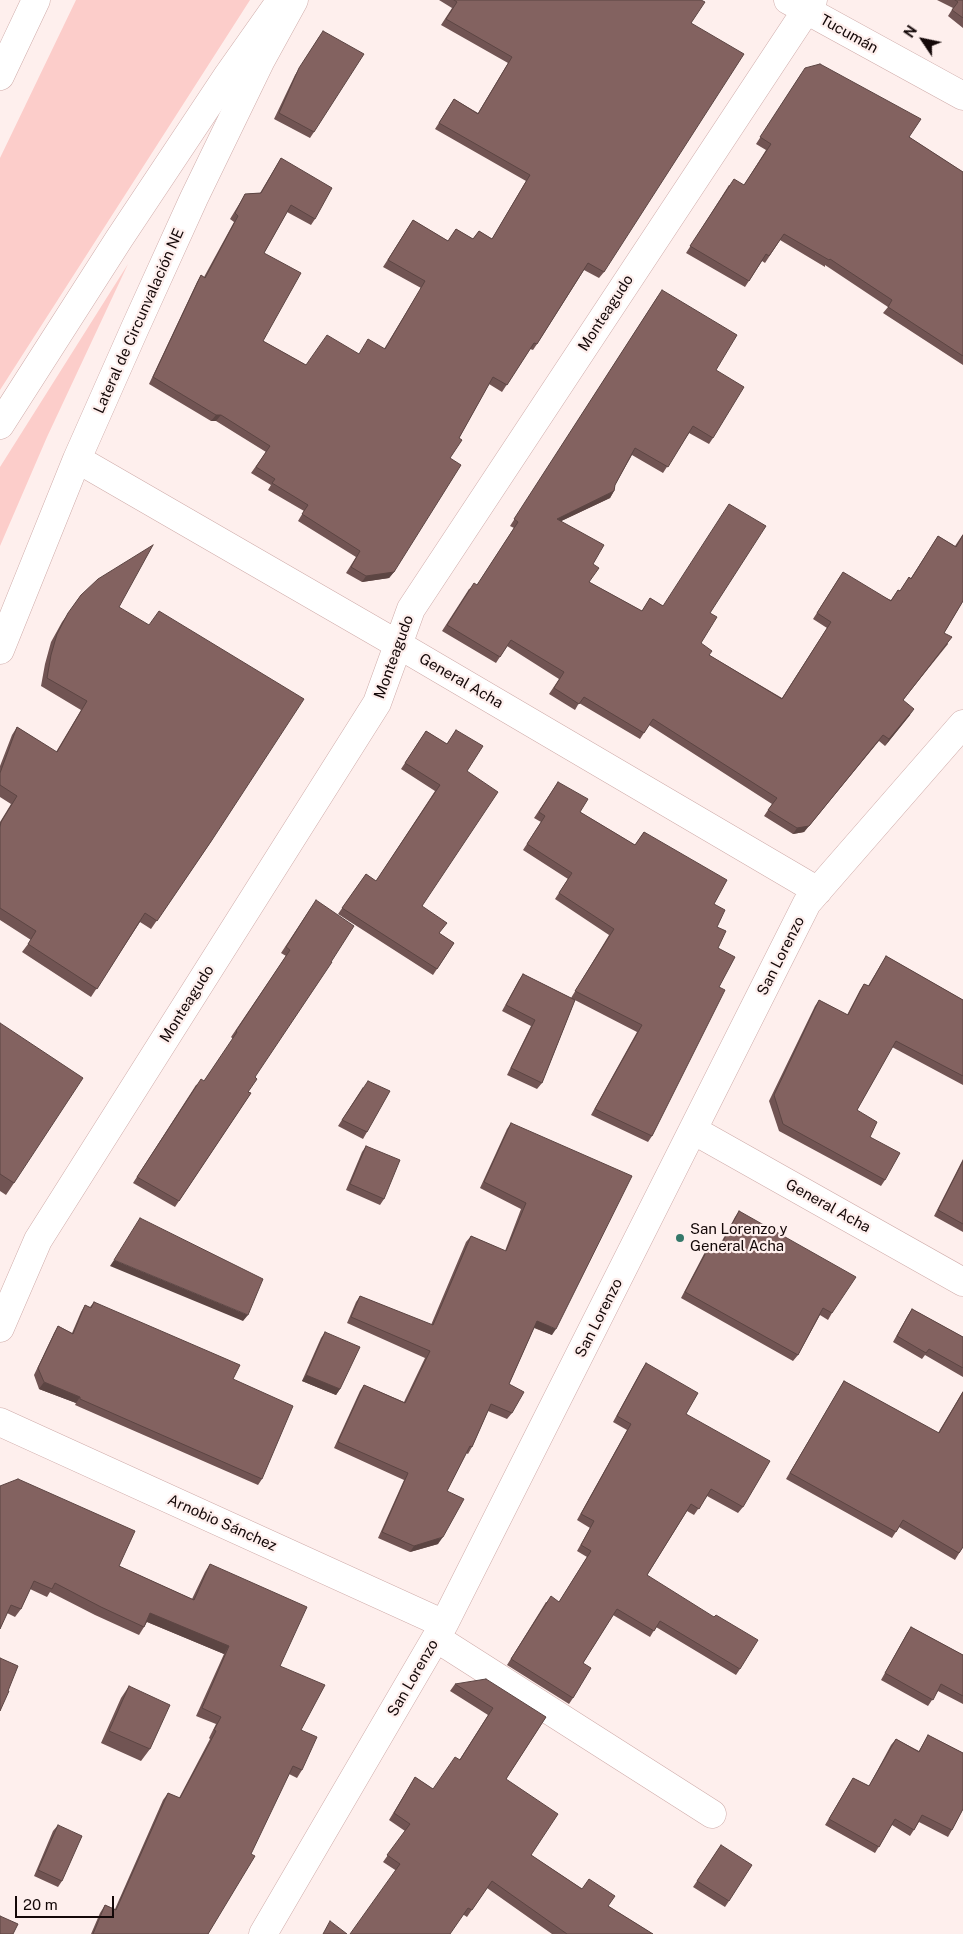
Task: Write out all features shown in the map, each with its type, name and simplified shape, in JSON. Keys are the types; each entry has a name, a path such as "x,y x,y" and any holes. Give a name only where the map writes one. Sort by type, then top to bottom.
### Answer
{"main road":[{"path":"0,76 36,0"},
{"path":"0,425 119,239 280,0"},
{"name":"Lateral de Circunvalación NE","path":"0,650 77,460 194,198 261,60 294,0"},
{"name":"Tucumán","path":"802,3 963,96"},
{"name":"Monteagudo","path":"0,1328 38,1240 377,703 411,609 802,3"},
{"name":"General Acha","path":"77,460 399,645 818,891"},
{"name":"San Lorenzo","path":"263,1934 440,1631 807,903 963,724"},
{"name":"General Acha","path":"693,1130 963,1282"},
{"name":"Arnobio Sánchez","path":"0,1422 440,1631 712,1814"}],"shaded area":[{"path":"76,0 250,0 0,390 0,158"},
{"path":"128,264 47,437 0,546 0,467"}],"building":[{"path":"454,0 701,0 705,2 691,23 744,54 604,272 588,263 537,344 534,343 507,385 493,377 459,438 462,440 450,458 461,465 394,572 366,576 351,567 360,551 302,514 308,505 272,483 275,479 256,467 270,446 221,415 216,415 153,377 201,275 205,278 238,216 235,213 245,194 261,193 281,158 332,188 315,219 291,205 264,253 301,273 263,341 306,365 327,335 359,354 368,339 385,349 425,281 388,260 413,220 448,241 456,229 473,239 479,231 492,239 530,175 439,123 454,99 478,114 512,57 446,19 457,2"},
{"path":"955,0 963,0 963,18 952,10 958,2"},
{"path":"323,31 364,54 314,132 279,113 299,68"},
{"path":"820,64 921,119 909,137 963,172 963,356 888,307 892,300 830,259 784,234 769,256 766,254 749,281 690,246 734,179 744,185 771,144 760,137 805,68"},
{"path":"662,290 737,335 716,370 744,387 713,438 693,426 668,467 635,448 615,485 614,491 557,519 604,545 593,564 599,568 589,582 642,611 650,598 663,606 729,504 766,526 710,613 717,617 701,643 712,651 709,655 782,699 831,622 817,613 843,572 891,601 909,577 911,579 938,536 956,547 963,535 963,601 944,633 952,637 903,700 914,709 889,739 883,735 809,826 797,828 768,810 777,798 653,719 644,733 584,697 579,704 554,688 564,672 511,640 500,657 447,625 474,583 477,585 518,522 514,519"},
{"path":"153,545 119,607 149,625 159,611 304,699 157,921 145,913 97,989 28,944 36,931 0,908 0,827 1,822 17,796 0,785 0,773 17,727 57,752 87,701 47,678 57,634 68,613 81,595 98,579"},
{"path":"456,730 483,746 467,771 498,792 422,906 447,923 439,933 454,943 437,969 342,908 366,874 376,881 440,785 405,763 426,731 447,744"},
{"path":"558,782 588,799 580,812 635,845 644,832 727,880 714,904 725,910 717,927 726,931 718,948 735,957 719,987 725,990 652,1136 595,1109 642,1025 575,991 614,929 559,893 572,873 527,844 545,816 539,812"},
{"path":"316,900 354,926 255,1077 257,1079 248,1092 251,1093 179,1201 137,1177 201,1079 204,1081 290,950 286,947"},
{"path":"886,956 963,1000 963,1076 896,1041 857,1110 877,1122 870,1137 900,1153 885,1180 783,1124 774,1095 819,1000 848,1015 864,984 869,986"},
{"path":"523,974 575,1000 542,1083 511,1068 535,1020 506,1005"},
{"path":"0,1023 83,1078 14,1183 0,1174"},
{"path":"368,1081 390,1091 367,1132 342,1120"},
{"path":"511,1123 632,1176 556,1329 537,1321 509,1384 524,1392 512,1413 491,1404 472,1447 470,1446 447,1491 464,1499 443,1537 414,1546 382,1532 408,1473 338,1442 364,1385 405,1403 430,1351 351,1317 360,1296 433,1325 471,1236 506,1251 526,1203 484,1182"},
{"path":"366,1146 400,1160 384,1199 350,1184"},
{"path":"963,1161 963,1224 938,1210"},
{"path":"739,1211 856,1277 832,1313 823,1308 798,1355 685,1292 710,1245 718,1251"},
{"path":"140,1218 263,1279 248,1315 114,1260"},
{"path":"94,1302 240,1365 233,1379 293,1406 262,1479 44,1382 38,1368 58,1326 73,1334 85,1305 91,1308"},
{"path":"912,1309 963,1337 963,1368 929,1349 926,1353 897,1336"},
{"path":"325,1332 360,1347 340,1389 306,1375"},
{"path":"646,1363 698,1393 686,1414 770,1461 743,1507 711,1489 699,1509 691,1504 647,1575 714,1617 716,1615 758,1640 740,1669 660,1621 654,1631 617,1609 583,1663 591,1668 573,1698 511,1659 551,1596 559,1602 591,1551 581,1545 594,1521 581,1514 631,1424 617,1416"},
{"path":"844,1381 939,1433 963,1392 963,1547 959,1553 903,1520 896,1532 790,1473"},
{"path":"18,1479 135,1531 119,1566 194,1600 210,1564 307,1607 280,1666 325,1685 301,1730 317,1737 302,1770 293,1766 251,1854 255,1856 208,1934 93,1934 105,1905 116,1910 168,1793 180,1798 216,1731 214,1730 221,1717 202,1708 229,1646 150,1613 144,1627 55,1583 52,1589 34,1581 21,1609 11,1605 0,1629 0,1486"},
{"path":"911,1627 963,1655 963,1696 941,1684 933,1700 885,1673"},
{"path":"0,1658 18,1666 0,1711"},
{"path":"486,1679 546,1717 506,1779 558,1814 531,1855 582,1889 589,1879 615,1896 608,1906 653,1934 567,1934 492,1881 472,1910 468,1908 450,1934 350,1934 400,1864 387,1855 410,1824 394,1813 415,1777 433,1789 455,1757 460,1760 493,1708 455,1684"},
{"path":"129,1686 170,1705 150,1749 109,1731"},
{"path":"928,1735 963,1753 963,1809 952,1830 922,1815 914,1830 895,1819 879,1847 829,1819 853,1778 869,1786 896,1739 919,1752"},
{"path":"58,1825 82,1836 62,1881 38,1870"},
{"path":"721,1845 752,1865 729,1901 697,1881"},
{"path":"0,1916 18,1924 13,1934 0,1934"},
{"path":"330,1921 347,1934 323,1934"}],"place":[{"name":"San Lorenzo y General Acha","path":"680,1238"}]}
